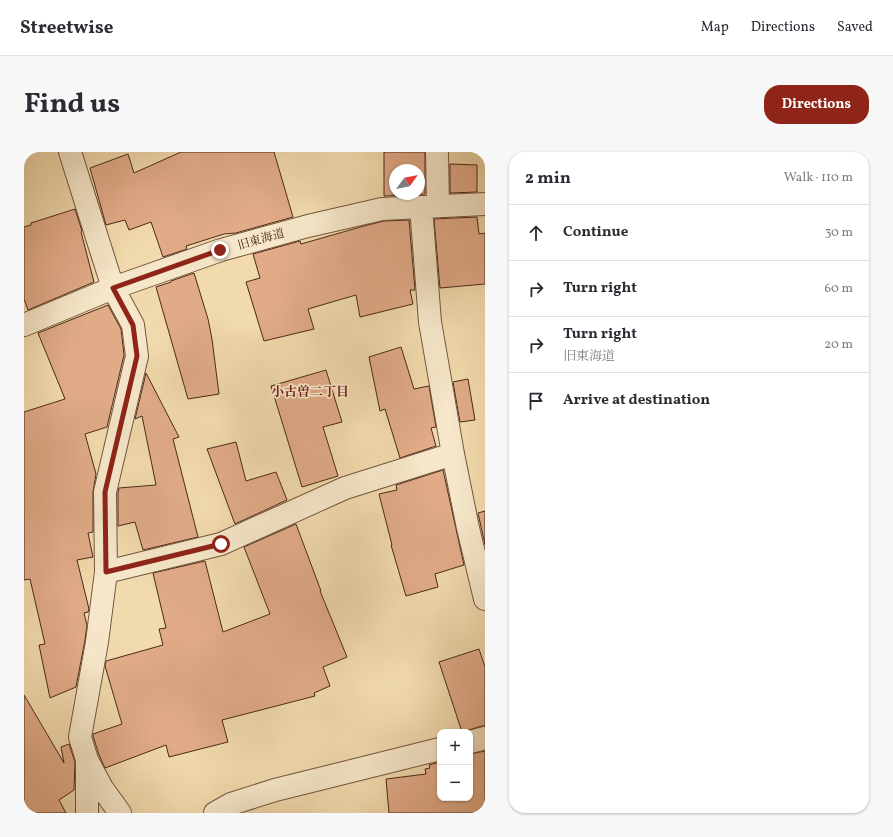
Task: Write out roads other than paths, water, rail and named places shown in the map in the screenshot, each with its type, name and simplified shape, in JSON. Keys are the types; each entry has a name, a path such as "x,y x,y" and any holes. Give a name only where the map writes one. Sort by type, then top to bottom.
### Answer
{"street":[{"path":"70,152 113,288 133,325 137,356 105,492 106,572 97,642 80,737 87,760 102,788 120,813"},
{"path":"437,152 429,207 430,322 453,454 468,528 485,599"},
{"name":"旧東海道","path":"24,325 113,288 220,250 308,226 382,209 485,204"},
{"path":"106,572 221,544 345,488 453,454"},
{"path":"473,741 485,738"},
{"path":"215,813 231,804 275,790 437,750"},
{"path":"87,760 87,813"}],"district":[{"name":"小古曽二丁目","path":"310,391"}]}
